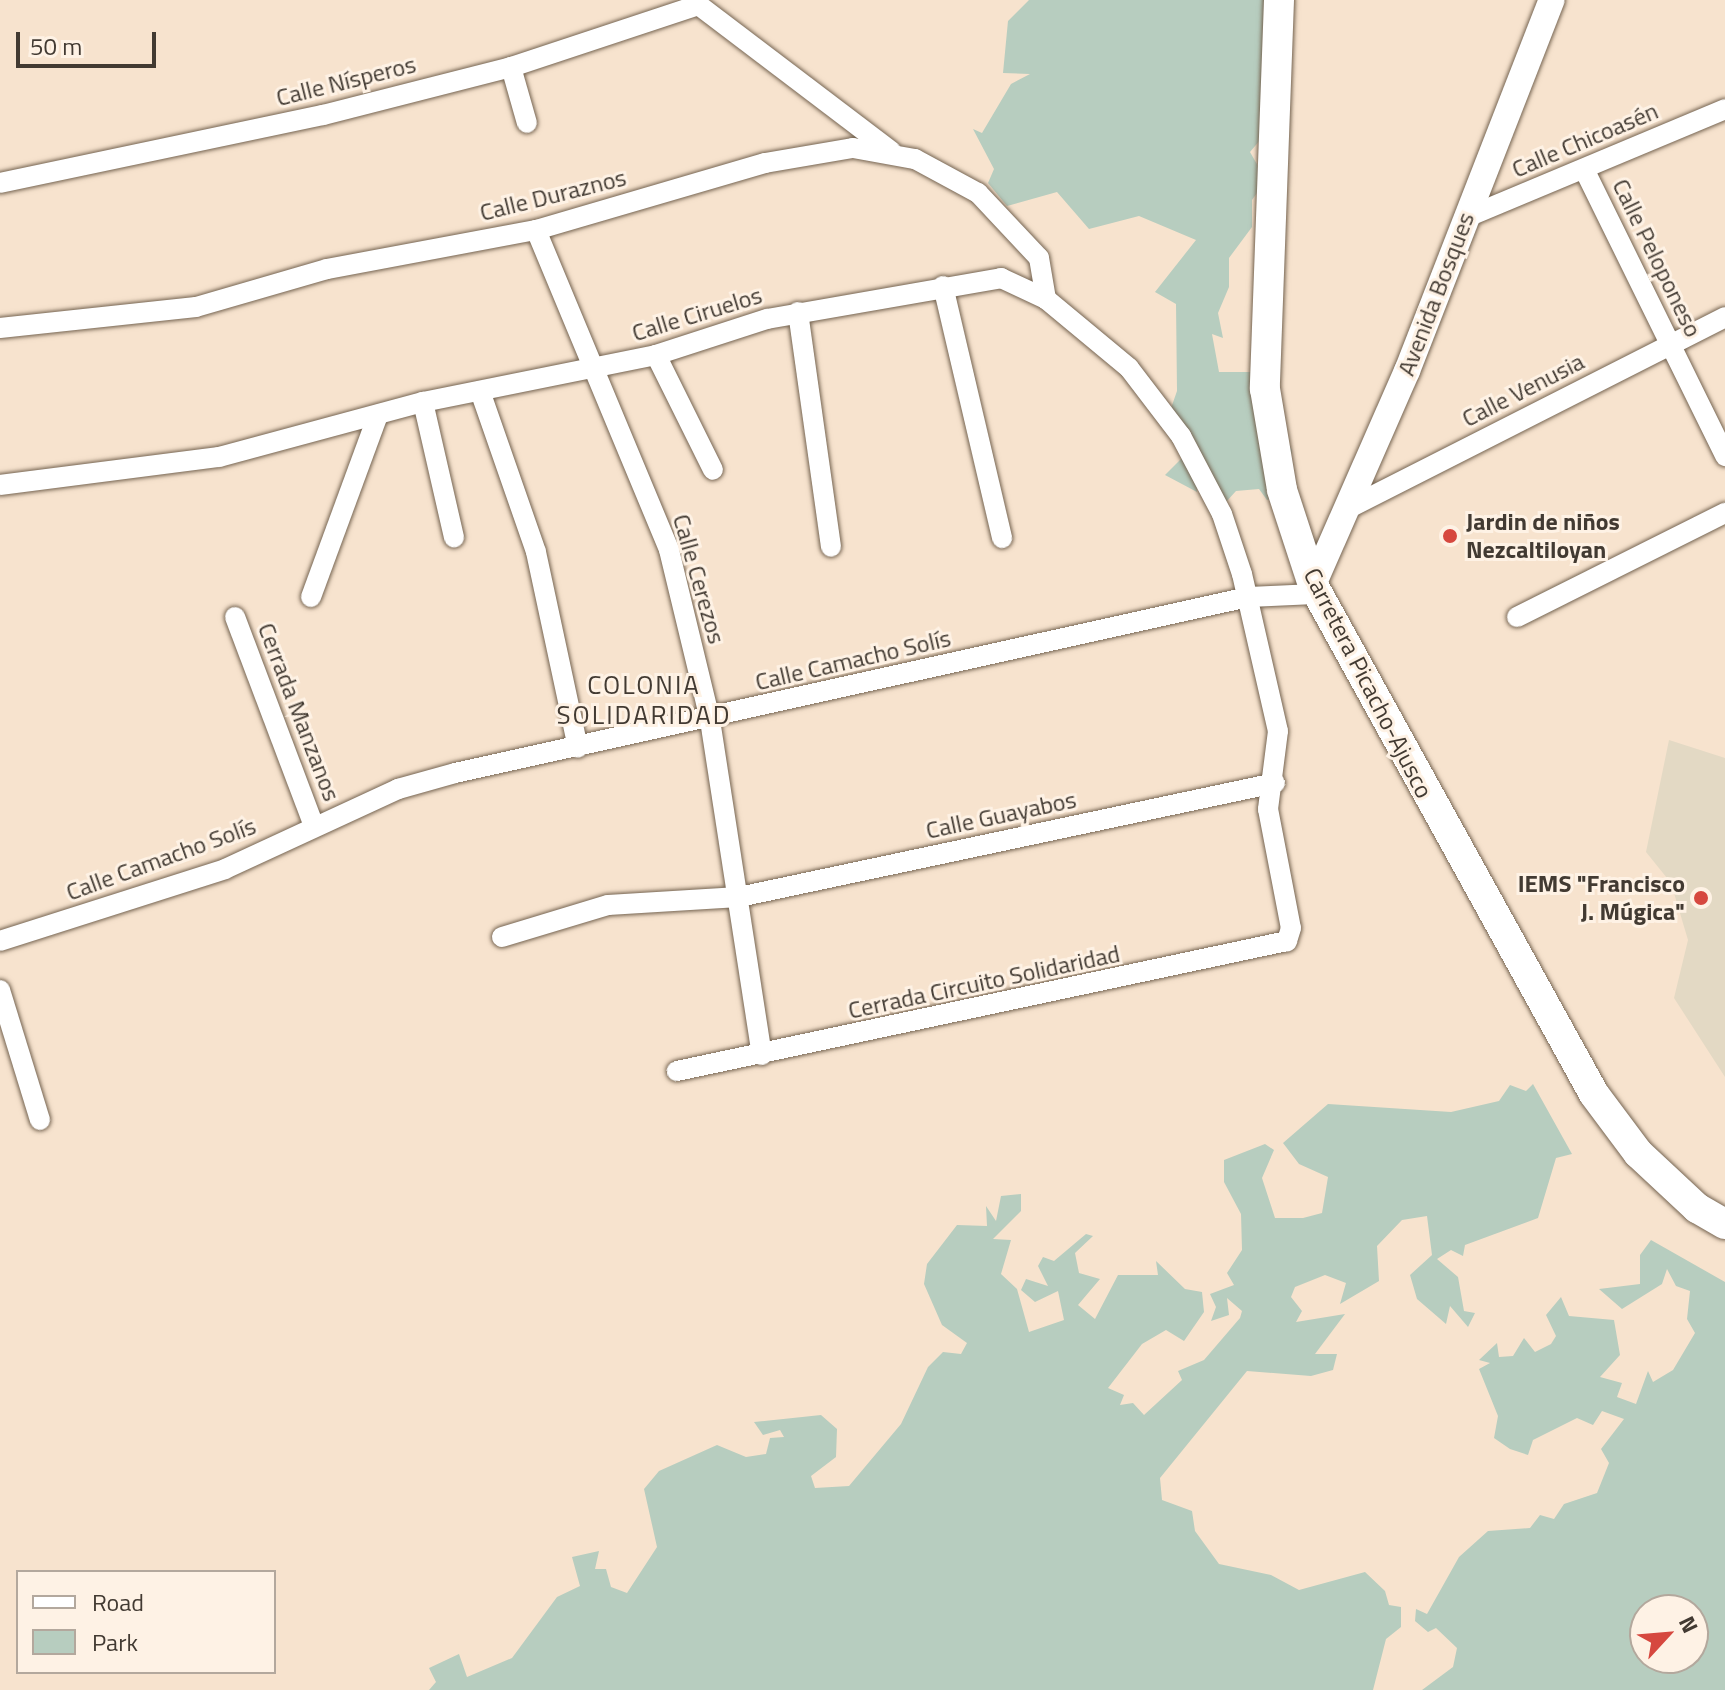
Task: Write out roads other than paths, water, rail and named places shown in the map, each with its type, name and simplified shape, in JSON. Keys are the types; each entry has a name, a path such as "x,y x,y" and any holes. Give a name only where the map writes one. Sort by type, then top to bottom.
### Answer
{"main road":[{"name":"Carretera Picacho-Ajusco","path":"1279,0 1265,389 1282,490 1314,589 1594,1094 1638,1153 1697,1208 1725,1224"}],"street":[{"name":"Avenida Bosques","path":"1314,589 1552,0"},
{"name":"Calle Nísperos","path":"0,183 323,115 511,67 695,2"},
{"path":"695,2 891,151"},
{"path":"511,67 527,123"},
{"name":"Calle Chicoasén","path":"1465,218 1725,109"},
{"name":"Calle Duraznos","path":"0,328 196,307 327,269 536,230 765,163 853,148 891,151 940,170 997,208 1039,258 1046,299"},
{"name":"Calle Peloponeso","path":"1584,169 1725,456"},
{"name":"Calle Cerezos","path":"536,230 669,550 710,720 762,1055"},
{"name":"Calle Ciruelos","path":"0,485 219,457 423,402 594,370 656,355 798,312 1001,278 1046,299 1129,368 1181,436 1222,514 1248,597 1278,731 1275,783 1268,809 1291,928"},
{"path":"943,286 1002,538"},
{"path":"798,312 831,547"},
{"name":"Calle Venusia","path":"1345,510 1725,317"},
{"path":"656,355 713,470"},
{"path":"480,391 536,552 578,748"},
{"path":"423,402 454,537"},
{"path":"311,597 378,415"},
{"path":"1517,617 1725,513"},
{"name":"Calle Camacho Solís","path":"0,941 225,869 398,789 1248,597 1314,589"},
{"name":"Cerrada Manzanos","path":"235,617 314,826"},
{"name":"Calle Guayabos","path":"502,937 608,905 739,897 1275,783"},
{"name":"Cerrada Circuito Solidaridad","path":"677,1071 1274,948 1291,928"},
{"path":"0,990 40,1120"}],"place":[{"name":"Jardin de niños Nezcaltiloyan","path":"1450,536"},
{"name":"IEMS \"Francisco J. Múgica\"","path":"1701,898"}],"district":[{"name":"COLONIA SOLIDARIDAD","path":"644,700"}]}
